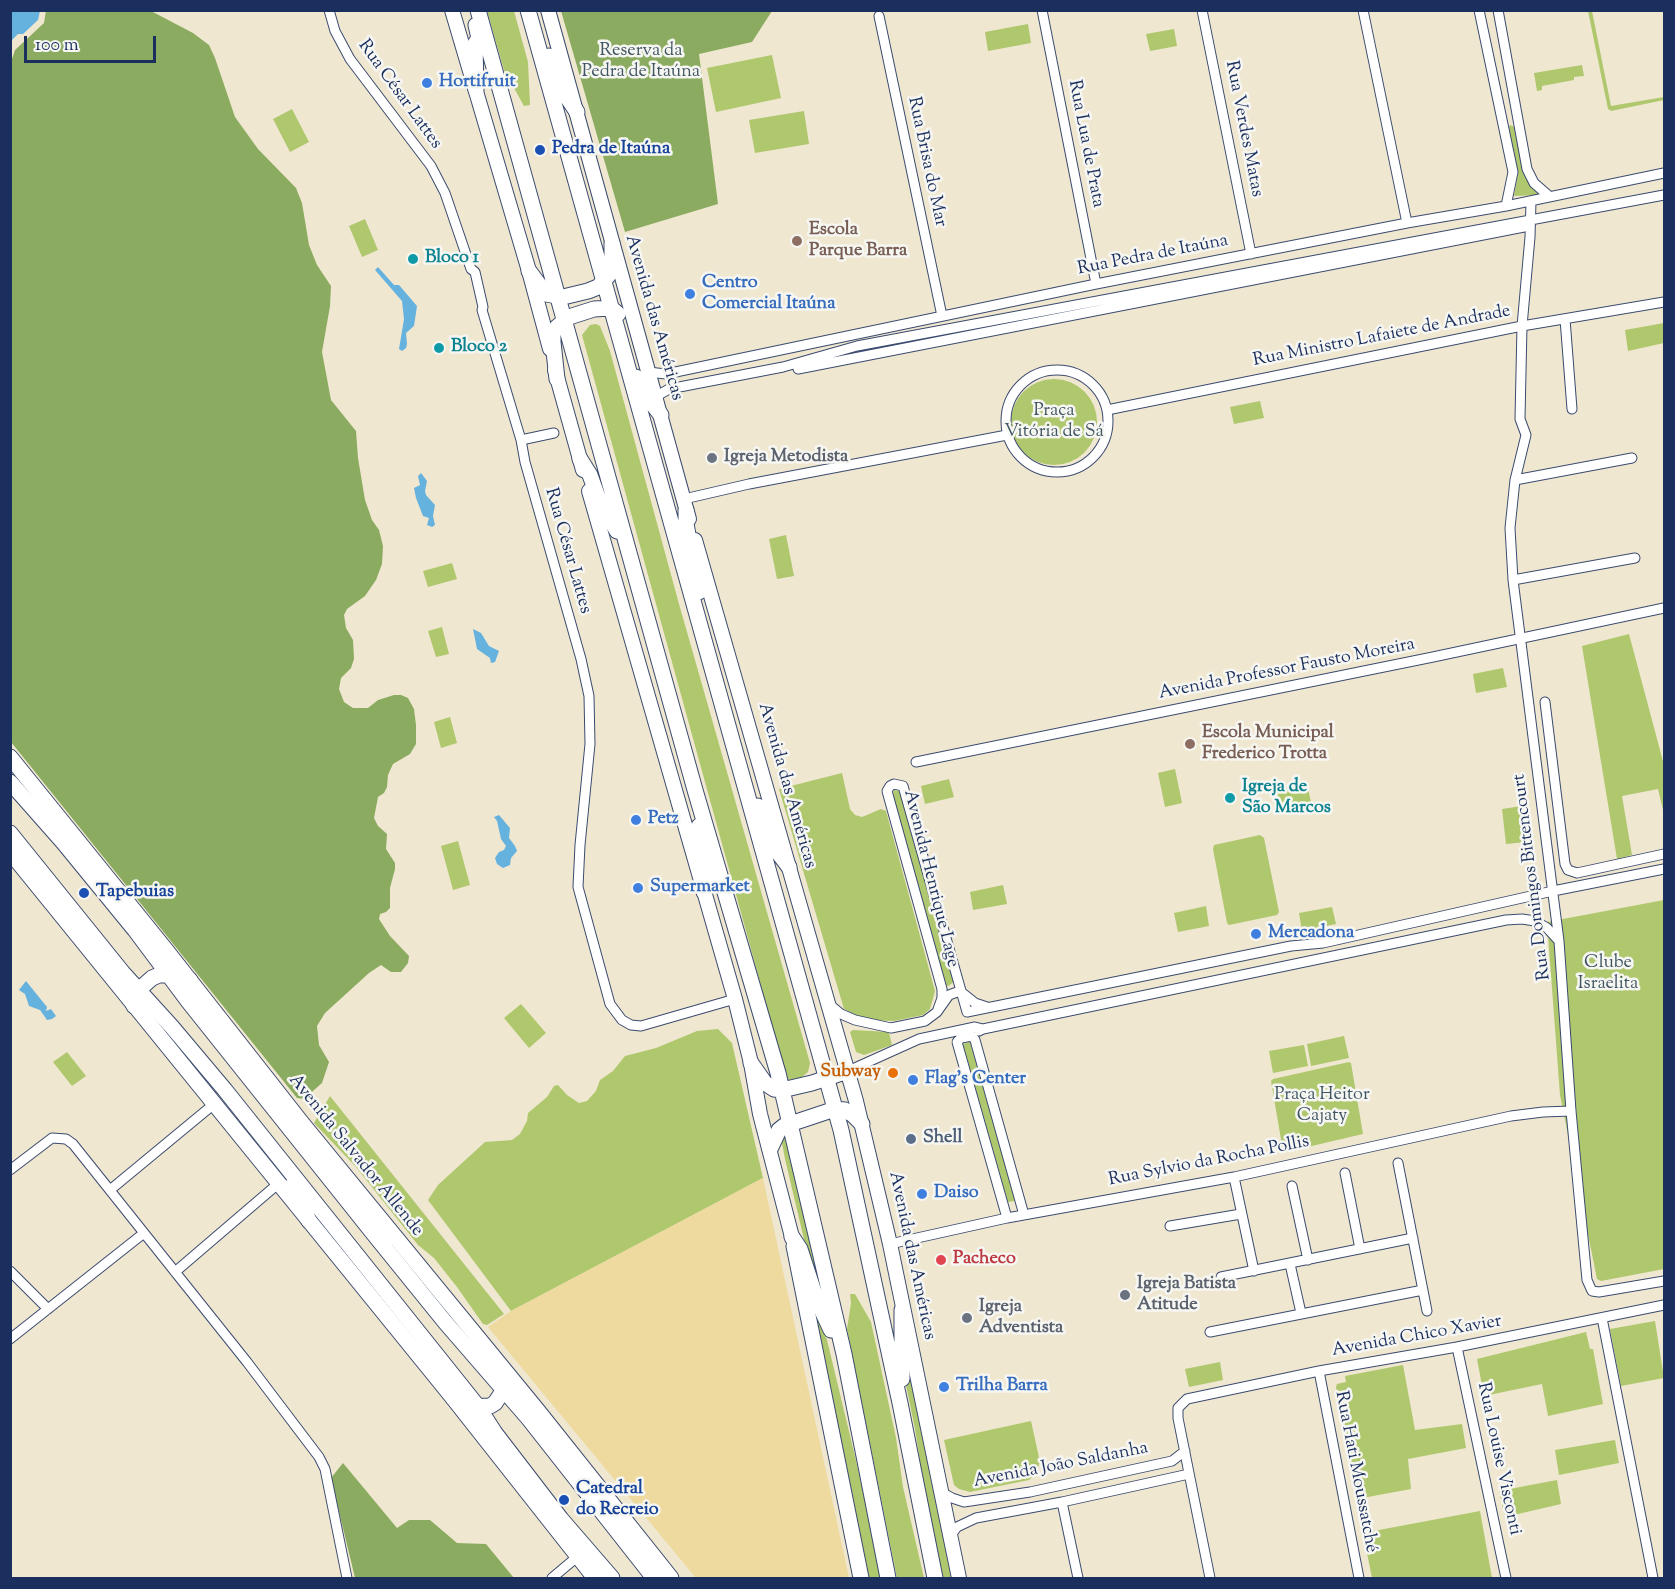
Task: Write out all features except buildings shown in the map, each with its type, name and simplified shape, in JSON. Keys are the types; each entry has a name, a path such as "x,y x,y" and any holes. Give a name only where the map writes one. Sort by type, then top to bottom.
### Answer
{"main road":[{"path":"452,10 529,271 557,379 735,999 751,1063 760,1114 792,1237 861,1578"},
{"path":"472,10 479,38 475,44 476,90"},
{"path":"478,10 695,790 782,1090 844,1354 888,1578"},
{"name":"Avenida das Américas","path":"528,10 836,1109 900,1403 935,1578"},
{"path":"534,10 563,91 577,112"},
{"name":"Avenida das Américas","path":"548,10 685,504 830,1005 862,1124 943,1492 959,1578"},
{"path":"529,271 546,294 563,297 588,291 603,282 611,269 612,243"},
{"path":"557,379 553,333 563,321 583,312 611,308 618,314 637,378 661,415"},
{"path":"580,459 590,475 600,503 630,555"},
{"path":"685,504 686,524 705,619 707,651"},
{"name":"Avenida Salvador Allende","path":"10,757 670,1578"},
{"path":"742,774 753,792 776,850 789,867"},
{"name":"Avenida Salvador Allende","path":"10,782 135,930 168,975 445,1322 529,1419 654,1578"},
{"path":"695,790 702,857 707,881 704,892"},
{"path":"10,833 89,933 214,1104 453,1398 595,1578"},
{"path":"10,852 137,999 172,1027 225,1090 479,1408 495,1433 561,1519 612,1578"},
{"path":"137,999 143,986 159,975 190,980"},
{"path":"751,1063 769,1087 782,1090 848,1071"},
{"path":"225,1090 228,1101 302,1205 309,1221"},
{"path":"770,1149 779,1130 790,1123 836,1109 845,1110 862,1124"},
{"path":"376,1215 382,1232 440,1309 445,1322"},
{"path":"792,1237 800,1249 816,1298 844,1354"},
{"path":"900,1403 902,1310"},
{"path":"453,1398 471,1407 490,1406 495,1403 503,1391 505,1372"}],"street":[{"name":"Rua César Lattes","path":"330,10 335,31 350,59 431,166 445,193 471,269 475,272 482,310 521,440 589,696 590,744 578,887 610,1004 622,1020 631,1025 641,1026 735,999"},
{"name":"Rua Lua de Prata","path":"1042,10 1096,284"},
{"name":"Rua Verdes Matas","path":"1202,10 1251,254"},
{"path":"1363,10 1407,223"},
{"path":"1479,10 1513,172 1506,206"},
{"path":"1498,10 1527,169 1534,183 1550,197"},
{"name":"Rua Brisa do Mar","path":"879,16 942,316"},
{"name":"Rua Pedra de Itaúna","path":"648,372 666,374 1096,284 1407,223 1506,206 1665,173"},
{"name":"Rua Pedra de Itaúna","path":"656,397 669,389 783,367 868,344 1530,223 1665,195"},
{"path":"756,355 759,372 787,371 1530,223 1665,200"},
{"name":"Rua Domingos Bittencourt","path":"1531,201 1522,326 1521,419 1526,435 1515,480 1510,528 1513,580 1559,940 1571,1111"},
{"name":"Rua Ministro Lafaiete de Andrade","path":"1107,410 1522,326 1665,303"},
{"path":"1565,319 1572,409"},
{"path":"779,350 783,367"},
{"path":"1060,370 1076,373 1090,382 1101,394 1107,410 1108,427 1103,444 1093,459 1078,469 1061,473 1043,471 1027,464 1015,451 1007,435 1005,419 1009,403 1017,388 1029,378 1044,371 1060,370"},
{"path":"521,440 554,433"},
{"path":"685,504 749,484 1007,435"},
{"path":"1515,480 1632,458"},
{"path":"1513,580 1635,558"},
{"name":"Avenida Professor Fausto Moreira","path":"915,762 1665,608"},
{"path":"1545,702 1565,864 1568,870 1578,873 1663,855"},
{"name":"Avenida Henrique Lage","path":"937,1012 942,998 942,989 887,791 894,784 903,786 967,1012 989,1007"},
{"path":"830,1005 841,1014 855,1020 891,1028 925,1021 937,1012 950,996 960,990 975,1003 989,1007 1291,946 1323,943 1553,891 1663,870 1659,858 1663,855"},
{"path":"1007,1218 957,1042 961,1038 972,1036 983,1029 1506,920 1535,921 1559,940"},
{"path":"848,1071 919,1039 975,1027 983,1029"},
{"path":"891,1028 897,1048"},
{"path":"972,1036 1024,1215"},
{"path":"110,1190 214,1104"},
{"path":"1571,1111 1588,1286 1592,1291 1599,1293 1665,1281"},
{"name":"Rua Sylvio da Rocha Pollis","path":"890,1244 1007,1218 1234,1177 1511,1116 1571,1111"},
{"path":"10,1170 48,1140 58,1138 73,1144 247,1362 319,1457 325,1469 347,1576"},
{"path":"1398,1163 1427,1311"},
{"path":"1345,1173 1360,1249"},
{"path":"1234,1177 1254,1271"},
{"path":"175,1272 279,1183"},
{"path":"1292,1186 1308,1260"},
{"path":"1170,1226 1241,1214"},
{"path":"10,1339 144,1233"},
{"path":"1221,1277 1413,1238"},
{"path":"1290,1264 1301,1313"},
{"path":"10,1271 48,1309"},
{"path":"1210,1332 1423,1290"},
{"name":"Avenida Chico Xavier","path":"1185,1451 1178,1408 1187,1399 1319,1371 1457,1347 1665,1305"},
{"path":"1602,1318 1653,1578"},
{"name":"Rua Louise Visconti","path":"1457,1347 1506,1578"},
{"name":"Rua Hati Moussatché","path":"1319,1371 1359,1578"},
{"path":"1185,1451 1210,1578"},
{"name":"Avenida João Saldanha","path":"943,1492 964,1502 1030,1492 1172,1461 1185,1451"},
{"name":"Avenida João Saldanha","path":"951,1535 957,1527 967,1521 1189,1474"},
{"path":"1030,1492 1033,1507"},
{"path":"1062,1502 1078,1578"},
{"path":"552,1578 577,1557"}],"green space":[{"path":"46,10 151,11 193,33 209,45 235,117 258,149 296,188 302,203 309,245 317,265 331,286 322,352 331,400 356,431 365,500 372,520 379,530 383,546 382,564 376,580 365,596 347,609 344,615 346,628 353,640 354,659 351,668 341,678 339,689 344,702 353,708 368,708 378,700 401,695 408,698 414,709 416,744 410,754 393,764 388,775 387,787 378,797 374,818 378,826 387,834 386,849 395,863 390,888 390,908 380,914 379,919 390,936 409,956 408,963 401,972 391,972 381,965 325,1013 317,1026 319,1045 329,1062 322,1083 304,1099 297,1098 11,742 11,62 15,50 44,23"},
{"path":"487,11 514,11 528,62 530,105 524,106 504,70"},
{"name":"Reserva da Pedra de Itaúna","path":"561,11 772,11 752,42 699,54 718,204 625,232"},
{"path":"1588,11 1592,11 1611,106 1664,97 1664,100 1611,111 1608,109"},
{"path":"1028,24 1031,43 988,51 985,32"},
{"path":"1174,29 1177,46 1150,51 1146,34"},
{"path":"772,55 781,98 716,112 707,68"},
{"path":"1582,65 1584,76 1542,86 1542,90 1537,91 1534,73"},
{"path":"292,109 309,142 290,152 273,119"},
{"path":"804,111 809,144 755,153 749,120"},
{"path":"1510,125 1515,127 1538,195 1514,196 1518,174 1508,129"},
{"path":"365,219 378,250 362,257 349,226"},
{"path":"1664,323 1664,343 1628,351 1625,330"},
{"path":"590,325 600,326 610,351 679,604 810,1063 808,1072 802,1077 787,1080 582,335"},
{"name":"Praça Vitória de Sá","path":"1054,379 1071,382 1085,391 1094,405 1097,422 1094,439 1085,453 1071,462 1054,465 1037,462 1023,453 1014,439 1011,422 1014,405 1023,391 1037,382"},
{"path":"1260,401 1264,418 1234,424 1230,407"},
{"path":"786,535 794,576 777,579 769,539"},
{"path":"452,563 457,579 428,587 423,571"},
{"path":"442,627 449,654 436,657 428,631"},
{"path":"1629,634 1664,765 1664,814 1658,789 1622,796 1632,855 1617,859 1582,646"},
{"path":"1503,668 1507,687 1476,693 1473,674"},
{"path":"450,717 457,743 441,748 434,722"},
{"path":"1175,769 1182,803 1165,807 1158,773"},
{"path":"842,773 850,809 855,815 862,817 881,809 886,811 935,991 930,1009 923,1015 894,1021 866,1020 844,1009 779,789"},
{"path":"949,779 954,797 925,804 921,786"},
{"path":"1307,784 1311,802 1280,808 1277,789"},
{"path":"894,790 901,791 954,982 948,986 893,795"},
{"path":"1522,806 1526,842 1506,844 1502,809"},
{"path":"1260,835 1264,838 1279,912 1277,915 1229,925 1214,845"},
{"path":"458,841 470,885 453,890 441,846"},
{"path":"1003,885 1007,904 973,910 970,892"},
{"name":"Clube Israelita","path":"1664,900 1664,1269 1601,1281 1597,1279 1560,1095 1547,922"},
{"path":"1206,906 1209,926 1178,932 1174,913"},
{"path":"1332,907 1336,924 1302,931 1299,913"},
{"path":"521,1004 546,1033 529,1048 504,1018"},
{"path":"718,1029 732,1043 763,1178 511,1311 428,1200 438,1185 485,1142 512,1140 520,1134 527,1121 528,1113 547,1097 554,1086 558,1085 579,1103 587,1101 596,1091 600,1080 613,1071 625,1056 656,1048 697,1031"},
{"path":"853,1030 889,1032 892,1045 864,1055 856,1052 850,1032"},
{"path":"1344,1036 1349,1058 1311,1066 1307,1044"},
{"path":"970,1042 1015,1201 1008,1202 963,1044"},
{"path":"1304,1045 1308,1066 1273,1073 1269,1051"},
{"path":"67,1052 86,1076 72,1086 53,1062"},
{"name":"Praça Heitor Cajaty","path":"1349,1062 1363,1134 1283,1151 1271,1081"},
{"path":"330,1096 504,1314 487,1325 483,1324 434,1258 418,1245 356,1167 314,1123"},
{"path":"786,1134 826,1306 807,1252 785,1159 782,1143 783,1135"},
{"path":"850,1294 855,1294 871,1322 896,1438 903,1487 924,1578 897,1578 847,1329"},
{"path":"815,1310 822,1320 828,1344 881,1578 865,1578 830,1401"},
{"path":"1655,1321 1664,1378 1621,1386 1610,1329"},
{"path":"1586,1332 1590,1349 1593,1349 1603,1404 1548,1416 1542,1384 1484,1396 1477,1359"},
{"path":"1220,1362 1223,1380 1189,1387 1185,1369"},
{"path":"907,1364 953,1578 941,1578 906,1385"},
{"path":"1403,1365 1415,1430 1462,1424 1466,1448 1408,1459 1411,1489 1357,1499 1337,1384 1346,1382 1345,1376"},
{"path":"1031,1421 1040,1462 1035,1475 1029,1480 970,1492 954,1485 944,1440"},
{"path":"1615,1440 1619,1463 1559,1475 1555,1450"},
{"path":"343,1463 397,1528 409,1520 430,1520 457,1543 486,1544 514,1578 355,1578 331,1478"},
{"path":"1557,1480 1561,1504 1505,1517 1499,1491"},
{"path":"1480,1511 1492,1578 1372,1578 1363,1533"}],"sand":[{"path":"763,1178 849,1578 696,1578 488,1327 511,1311"}],"water":[{"path":"11,10 40,11 38,20 23,34 18,34 11,41"},
{"path":"378,267 394,285 399,285 417,306 414,326 406,333 407,344 402,351 399,349 404,319 402,301 375,270"},
{"path":"421,473 427,481 426,495 435,505 433,516 435,525 432,527 427,525 429,518 423,516 416,498 414,488 420,485 418,476"},
{"path":"473,629 481,633 489,646 499,651 495,662 491,663 490,658 477,649"},
{"path":"499,815 510,828 509,838 517,851 511,858 510,865 503,868 497,864 495,858 506,846 501,839 494,817"},
{"path":"26,981 47,1007 46,1011 51,1009 56,1016 47,1020 40,1010 29,1006 25,994 19,990"}],"place":[{"name":"Hortifruit","path":"427,83"},
{"name":"Pedra de Itaúna","path":"540,150"},
{"name":"Escola Parque Barra","path":"797,241"},
{"name":"Bloco 1","path":"413,259"},
{"name":"Centro Comercial Itaúna","path":"690,294"},
{"name":"Bloco 2","path":"439,348"},
{"name":"Igreja Metodista","path":"712,458"},
{"name":"Escola Municipal Frederico Trotta","path":"1190,744"},
{"name":"Igreja de São Marcos","path":"1230,798"},
{"name":"Petz","path":"636,820"},
{"name":"Supermarket","path":"638,888"},
{"name":"Tapebuias","path":"84,893"},
{"name":"Mercadona","path":"1256,934"},
{"name":"Subway","path":"893,1073"},
{"name":"Flag's Center","path":"913,1080"},
{"name":"Shell","path":"911,1139"},
{"name":"Daiso","path":"922,1194"},
{"name":"Pacheco","path":"941,1260"},
{"name":"Igreja Batista Atitude","path":"1125,1295"},
{"name":"Igreja Adventista","path":"967,1318"},
{"name":"Trilha Barra","path":"944,1387"},
{"name":"Catedral do Recreio","path":"564,1500"}]}
